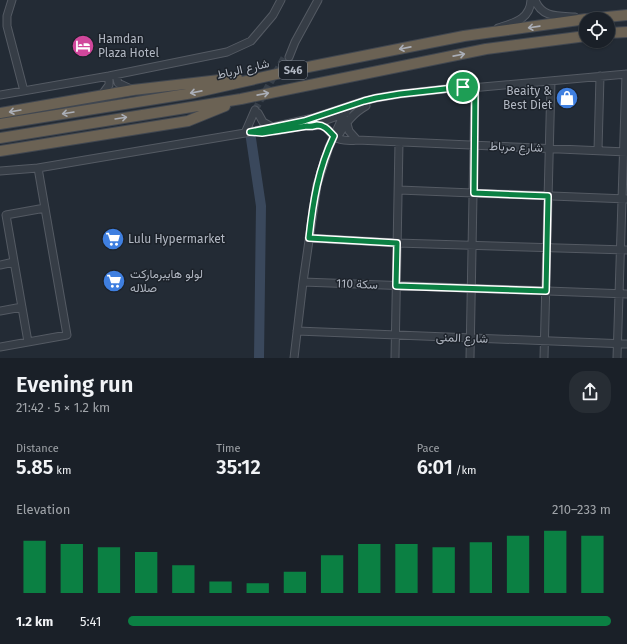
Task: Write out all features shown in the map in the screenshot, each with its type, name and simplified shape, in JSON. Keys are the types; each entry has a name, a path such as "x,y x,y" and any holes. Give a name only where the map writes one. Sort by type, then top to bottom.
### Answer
{"highway":[{"name":"شارع الرباط","path":"615,16 627,15"},
{"name":"شارع الرباط","path":"0,124 193,93 308,67 464,36 579,20"},
{"path":"615,33 627,32"},
{"name":"S46","path":"0,138 241,99 486,49 579,37"},
{"path":"0,113 133,90 239,77 261,78"},
{"path":"0,151 188,121 241,99"}],"street":[{"path":"12,0 7,16 7,26 24,91"},
{"path":"0,95 112,76 220,53 251,41 273,14 281,0"},
{"path":"287,56 318,0"},
{"path":"464,36 520,20 528,11 531,0"},
{"path":"535,0 541,11 554,16 579,18"},
{"path":"248,133 262,133 307,126 364,101 400,94 465,87 626,74 624,250 619,294 617,358"},
{"path":"112,76 118,83 133,90"},
{"path":"101,96 109,85 112,76"},
{"path":"598,150 600,76"},
{"path":"544,358 551,81"},
{"path":"0,171 38,168 248,133 309,120 393,99 473,87"},
{"path":"470,358 474,193 473,87"},
{"path":"335,137 355,113 366,106"},
{"path":"248,133 257,111 263,122 272,127"},
{"path":"341,112 351,134 357,140"},
{"path":"294,358 316,185 335,137 341,112"},
{"path":"307,126 311,127 319,125 325,127 335,137"},
{"name":"شارع مرباط","path":"335,137 350,141 357,140 625,152"},
{"path":"395,358 399,142"},
{"path":"0,347 67,335 38,168"},
{"path":"399,190 624,199"},
{"path":"28,342 14,262 3,221 6,215 45,208"},
{"path":"309,238 397,243 624,250"},
{"path":"0,265 14,262"},
{"name":"سكة 110","path":"303,282 627,294"},
{"path":"0,311 22,307"},
{"name":"شارع المنى","path":"297,331 627,344"}],"waterway":[{"path":"250,132 261,206 259,358"}],"tunnel":[{"path":"255,110 285,56"}],"place":[{"name":"Hamdan Plaza Hotel","path":"83,46"},
{"name":"Beaity & Best Diet","path":"567,98"},
{"name":"Lulu Hypermarket","path":"113,239"},
{"name":"لولو هايبرماركت صلاله","path":"114,281"}],"route":[{"path":"463,87 475,87 474,193 548,196 546,291 396,286 397,243 309,238 316,185 320,170 334,136 328,129 319,125 262,133 250,132 304,121 376,98 463,87"}]}
